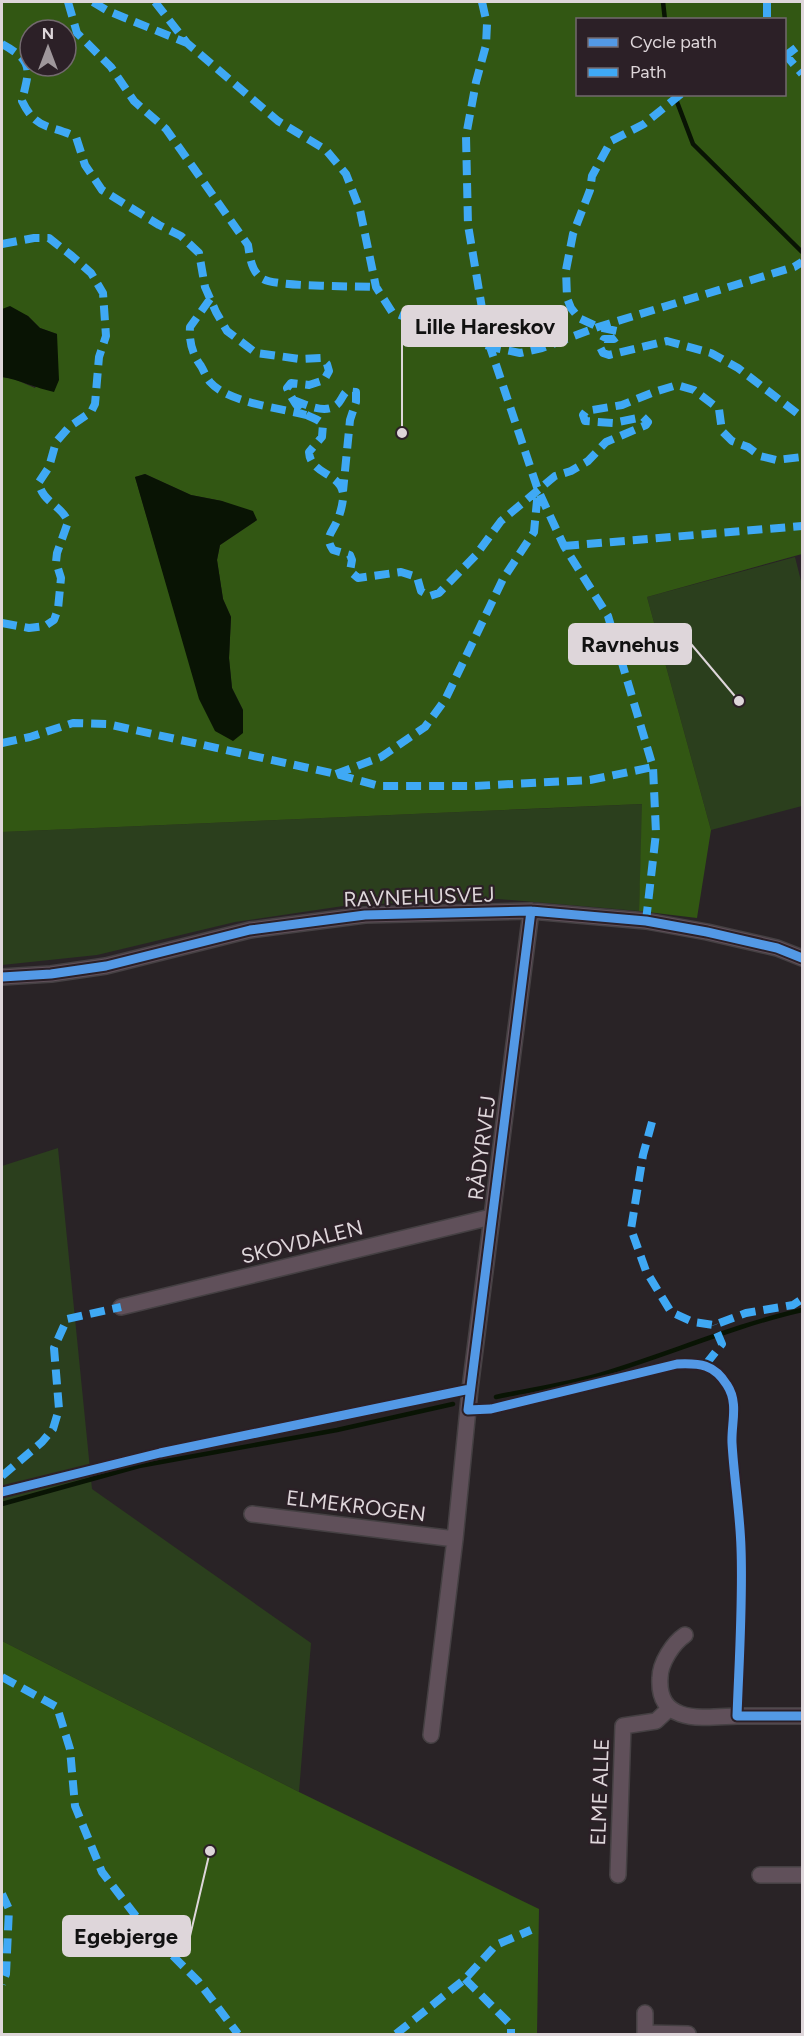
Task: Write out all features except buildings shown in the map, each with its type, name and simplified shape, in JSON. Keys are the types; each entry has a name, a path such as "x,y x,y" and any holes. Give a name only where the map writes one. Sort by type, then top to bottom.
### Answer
{"street":[{"name":"RAVNEHUSVEJ","path":"2,977 51,974 106,966 250,930 365,915 531,911 646,921 777,948 802,958"},
{"name":"RÅDYRVEJ","path":"470,1389 531,911"},
{"name":"SKOVDALEN","path":"122,1307 491,1217"},
{"name":"ELMEKROGEN","path":"431,1735 470,1389"},
{"name":"ELMEKROGEN","path":"252,1514 454,1539"},
{"path":"685,1635 678,1639 660,1673 659,1685 663,1698 670,1708 694,1719 802,1716"},
{"name":"ELME ALLE","path":"618,1875 623,1726 656,1721 670,1708"},
{"path":"760,1875 802,1875"},
{"path":"645,2013 645,2032 688,2034"}],"green space":[{"path":"2,2 802,2 802,554 647,597 711,830 697,918 639,911 642,804 2,832 2,377 14,379 35,388 57,350 57,334 40,328 28,316 2,309","holes":["145,474 191,495 222,501 257,520 220,545 217,560 223,599 231,617 229,658 232,688 243,710 188,657 135,477"]},
{"path":"795,557 802,585 802,806 711,830 647,597"},
{"path":"643,804 639,911 498,899 350,905 235,922 97,955 2,965 2,832"},
{"path":"58,1148 92,1489 311,1643 299,1792 2,1641 2,1166"},
{"path":"2,1641 299,1792 539,1909 537,2034 2,2034"}],"shaded area":[{"path":"10,306 28,316 40,328 57,334 59,380 54,392 2,377 2,309"},
{"path":"145,474 191,495 222,501 253,511 257,520 220,545 217,560 223,599 231,617 229,658 232,688 243,710 243,733 233,741 215,731 199,699 135,477"}],"waterway":[{"path":"663,2 665,18"},
{"path":"675,96 693,144 802,252"},
{"path":"496,1397 596,1376 750,1324 802,1310"},
{"path":"2,1504 139,1466 337,1430 453,1404"}],"marked path":[{"path":"68,2 77,33 111,67 134,101 166,129 248,245 252,264 259,276 271,282 317,286 376,287"},
{"path":"93,2 108,11 187,43"},
{"path":"155,2 187,43 278,121 326,150 346,174 360,210 376,287 392,312 491,347 520,353 542,348 598,327 794,267 802,262"},
{"path":"482,2 487,24 486,45 476,82 466,136 468,225 487,338 538,490 564,546 608,616 653,767 656,833 646,921"},
{"path":"767,2 767,18"},
{"path":"786,55 802,43"},
{"path":"2,44 13,50 25,62 27,74 22,101 33,118 45,126 76,137 85,165 102,190 181,236 199,253 205,287 227,331 256,353 300,359 321,358 327,364 329,371 324,380 309,385 291,383 287,388 302,412 323,424 322,437 309,452 311,459 314,465 337,481 343,493 340,511 329,542 333,550 350,555 352,560 350,571 358,578 401,572 417,577 421,591 430,596 439,593 476,555 501,521 555,476 571,471 588,461 606,442 646,425 648,422 643,417 613,423 585,421 583,415 586,411 622,405 677,385 694,390 719,409 722,431 732,441 748,447 760,456 776,460 802,457"},
{"path":"786,55 802,74"},
{"path":"679,96 644,124 611,141 592,176 590,190 573,234 566,270 567,298 579,318 598,327 617,331 618,336 614,339 604,339 600,347 603,353 609,355 667,341 711,353 738,368 802,417"},
{"path":"2,244 34,238 49,238 72,256 91,273 103,293 106,336 99,357 95,404 91,412 69,427 56,442 49,467 39,482 47,499 61,511 68,522 57,553 56,562 61,578 58,609 54,620 45,626 29,628 2,623"},
{"path":"210,299 190,327 193,352 210,382 218,389 242,400 306,415"},
{"path":"293,400 314,408 325,409 337,405 347,391 356,392 356,402 350,420 343,491"},
{"path":"336,774 381,757 425,727 445,700 503,579 534,532 538,490"},
{"path":"564,546 802,526"},
{"path":"2,743 30,737 73,723 107,724 336,774 379,786 473,786 590,780 653,767"},
{"path":"652,1122 643,1155 631,1229 646,1271 671,1312 693,1322 714,1325 746,1313 793,1305 802,1299"},
{"path":"2,1476 42,1442 53,1429 59,1409 54,1348 67,1319 121,1307"},
{"path":"706,1364 722,1344 714,1325"},
{"path":"2,1677 57,1707 70,1749 75,1806 102,1872 145,1928 198,1981 238,2034"},
{"path":"2,1894 9,1909 6,1974 2,1984"},
{"path":"396,2034 465,1979 496,1945 531,1930"},
{"path":"465,1979 511,2025 511,2034"}],"cycle path":[{"path":"531,911 468,1410 491,1409 677,1364 706,1366 717,1373 731,1392 734,1406 732,1443 741,1568 737,1716 802,1716"},
{"path":"2,977 51,974 106,966 250,930 365,915 531,911 646,921 777,948 802,958"},
{"path":"2,1492 160,1453 470,1389"}],"place":[{"name":"Lille Hareskov","path":"402,433"},
{"name":"Ravnehus","path":"739,701"},
{"name":"Egebjerge","path":"210,1851"}]}
